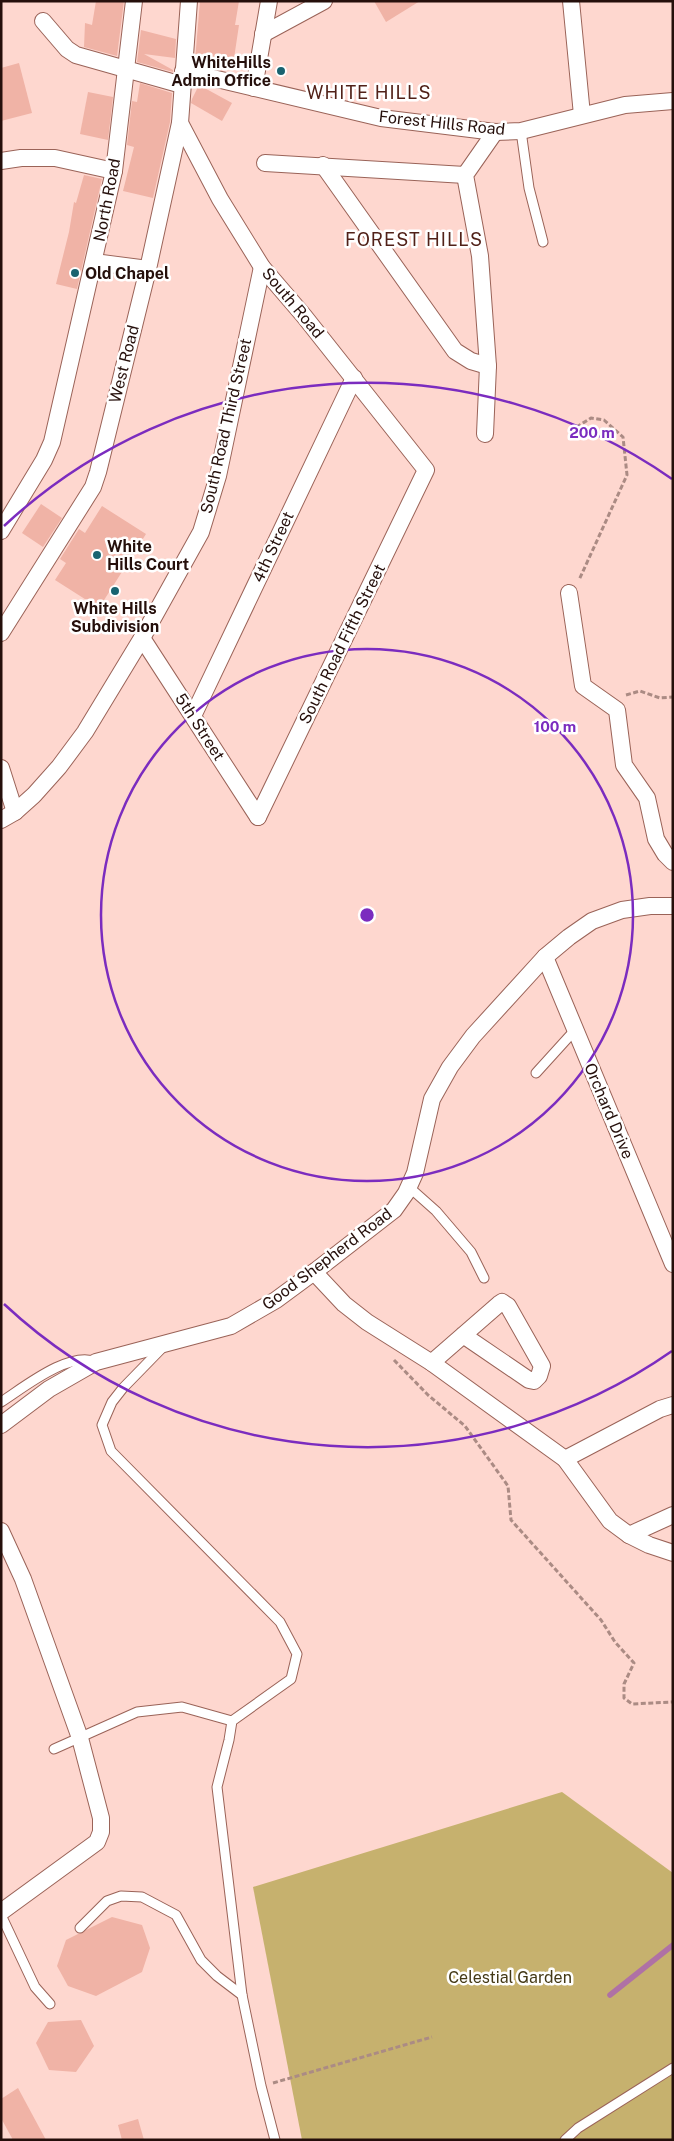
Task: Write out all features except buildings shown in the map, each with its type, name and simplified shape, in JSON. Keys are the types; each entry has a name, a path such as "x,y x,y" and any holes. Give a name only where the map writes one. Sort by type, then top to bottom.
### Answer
{"street":[{"name":"North Road","path":"1,530 44,460 52,442 114,171 134,1"},
{"name":"West Road","path":"1,633 93,487 98,472 148,268 180,123 189,1"},
{"path":"254,88 269,1"},
{"path":"263,34 324,1"},
{"path":"571,1 582,115"},
{"name":"Forest Hills Road","path":"43,21 67,49 76,55 126,69 254,88 381,118 495,132 521,131 625,105 673,101"},
{"name":"South Road","path":"180,123 220,199 262,267 304,316 426,470"},
{"path":"486,434 488,366 480,256 465,174 495,132"},
{"path":"1,161 21,158 55,158 114,171"},
{"path":"265,163 465,174"},
{"path":"324,165 455,351 471,361 488,366"},
{"path":"94,262 148,268"},
{"name":"South Road Third Street","path":"8,816 34,796 60,767 85,732 142,638 201,532 218,476 262,267"},
{"name":"4th Street","path":"193,716 354,378"},
{"name":"South Road Fifth Street","path":"258,817 426,470"},
{"path":"570,593 583,686 617,710 624,765 647,798 656,839 665,854 673,862"},
{"name":"5th Street","path":"142,638 258,817"},
{"path":"1,768 8,816"},
{"name":"Good Shepherd Road","path":"1,1425 49,1389 96,1362 231,1326 276,1300 314,1272 394,1210 415,1174 432,1099 450,1067 473,1036 545,957 592,921 622,910 650,906 673,906"},
{"name":"Orchard Drive","path":"545,957 673,1264"},
{"path":"314,1272 344,1304 380,1330 432,1363 565,1459 610,1520 629,1535 649,1545 673,1553"},
{"path":"432,1363 463,1335 499,1304 506,1303 542,1366 541,1371 534,1381 529,1380 463,1335"},
{"path":"565,1459 660,1409 673,1405"},
{"path":"629,1535 673,1515"},
{"path":"1,1531 23,1579 80,1738 101,1818 101,1832 97,1842 1,1914"}],"lane":[{"path":"521,131 529,188 542,242"},
{"path":"536,1073 575,1030"},
{"path":"409,1187 436,1211 471,1252 484,1278"},
{"path":"166,1344 112,1402 102,1425 111,1451 280,1622 297,1654 291,1679 232,1721 217,1787 242,1995 261,2086 275,2140"},
{"path":"1,1402 44,1375 71,1361 87,1359 96,1362"},
{"path":"54,1749 137,1712 182,1707 232,1721"},
{"path":"80,1928 107,1901 121,1896 142,1897 176,1915 201,1960 242,1995"},
{"path":"1,1914 35,1987 50,2004"},
{"path":"565,2140 578,2128 673,2068"}],"path":[{"path":"570,431 591,418 604,420 623,438 627,475 580,578 570,593"},
{"path":"607,703 640,691 660,698 673,697"},
{"path":"393,1360 428,1395 465,1426 508,1486 511,1520 601,1620 615,1642 634,1663 624,1684 624,1698 632,1704 673,1702"},
{"path":"261,2086 432,2038"}],"green space":[{"name":"Celestial Garden","path":"562,1792 673,1873 673,2140 302,2140 253,1887"}],"waterway":[{"path":"610,1995 673,1945"}],"place":[{"name":"WhiteHills Admin Office","path":"281,71"},
{"name":"Old Chapel","path":"75,273"},
{"name":"White Hills Court","path":"97,555"},
{"name":"White Hills Subdivision","path":"115,591"}],"district":[{"name":"WHITE HILLS","path":"369,92"},
{"name":"FOREST HILLS","path":"414,239"}]}
